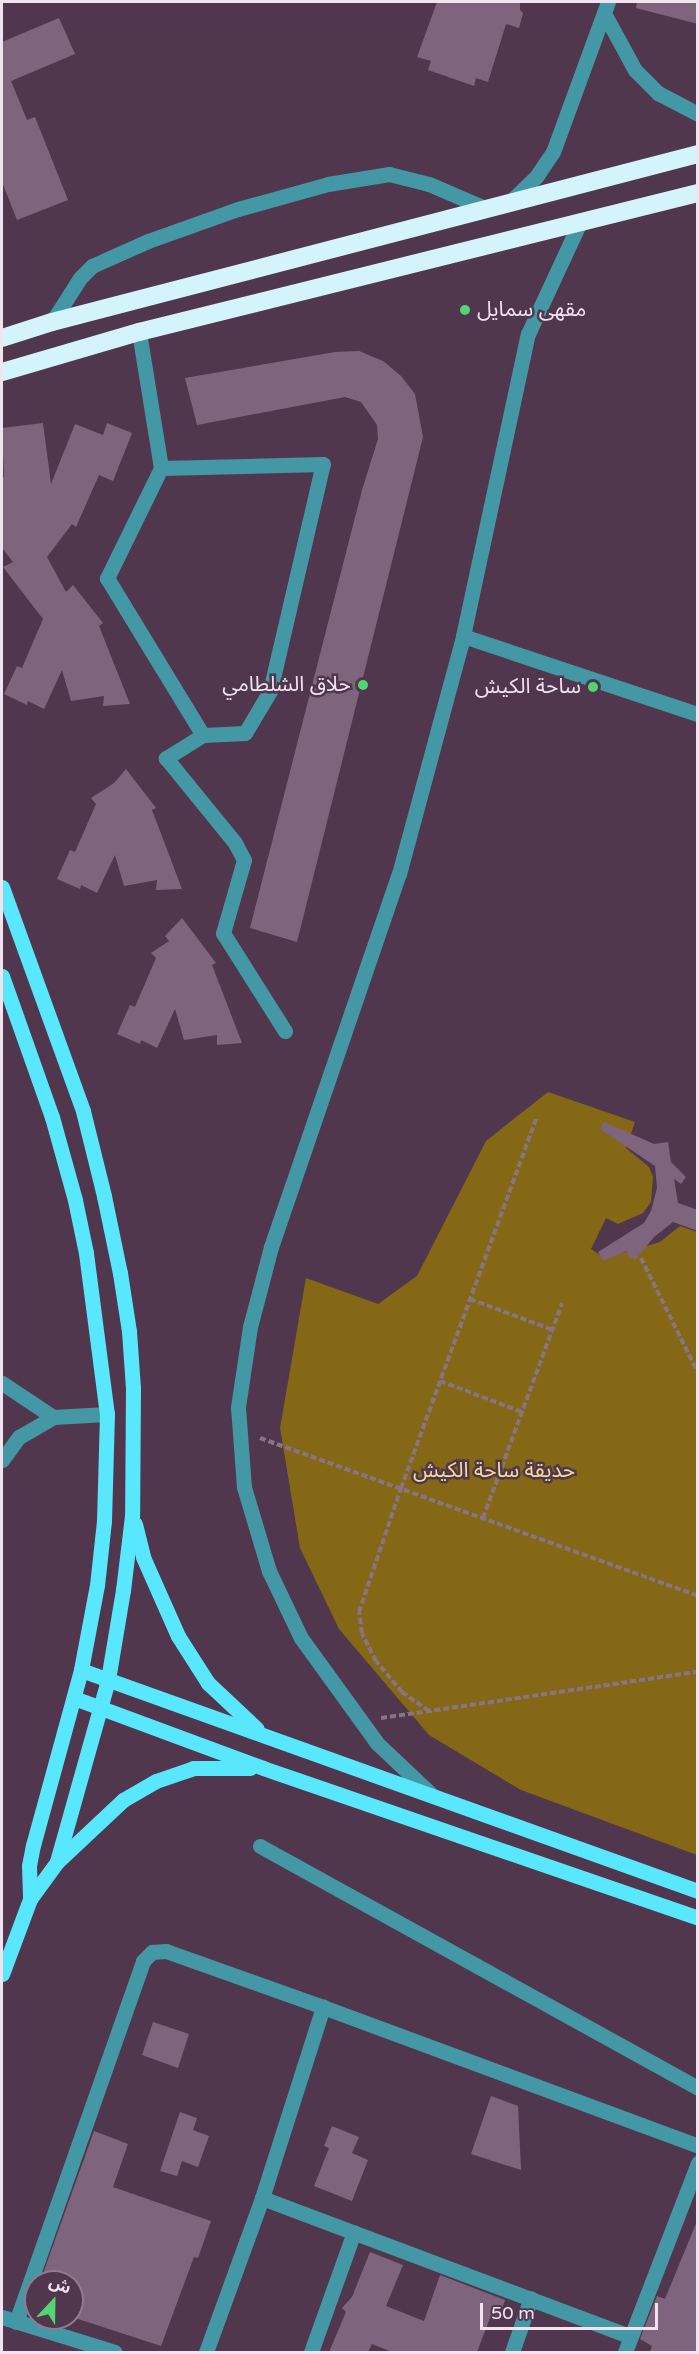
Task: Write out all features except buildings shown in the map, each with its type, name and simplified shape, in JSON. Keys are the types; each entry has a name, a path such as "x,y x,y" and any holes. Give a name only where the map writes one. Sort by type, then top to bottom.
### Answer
{"highway":[{"path":"2,338 52,322 698,154"},
{"path":"2,372 139,332 698,193"}],"main road":[{"path":"2,887 74,1092 83,1111 104,1196 129,1331 133,1388 132,1516 108,1680 57,1862"},
{"path":"2,976 50,1109 75,1200 86,1253 107,1414 104,1521 97,1585 81,1670 33,1845 29,1866 30,1899"},
{"path":"132,1516 143,1557 178,1636 208,1683 266,1737"},
{"path":"81,1670 698,1891"},
{"path":"74,1698 263,1768 698,1918"},
{"path":"2,1974 30,1899 57,1862 123,1800 156,1781 193,1768 263,1768"}],"street":[{"path":"605,6 636,70 658,93 698,114"},
{"path":"511,201 536,177 553,152 605,6"},
{"path":"52,322 80,278 92,266 148,241 238,209 328,184 389,174 429,184 485,208"},
{"path":"435,1798 377,1743 301,1638 269,1570 244,1487 238,1407 250,1327 272,1247 399,874 463,636 528,334 579,224"},
{"path":"139,332 161,468 107,578 203,735"},
{"path":"161,468 323,464 270,691 245,733 203,735 166,758 234,843 244,860 222,933 285,1031"},
{"path":"463,636 698,714"},
{"path":"2,1383 53,1417"},
{"path":"2,1460 19,1437 53,1417 107,1414"},
{"path":"260,1846 698,2088"},
{"path":"115,2352 9,2320 143,1961 152,1952 166,1952 323,2007 698,2146"},
{"path":"206,2352 262,2198 323,2007"},
{"path":"625,2352 698,2163"},
{"path":"262,2198 632,2337"},
{"path":"311,2352 354,2232"},
{"path":"512,2352 531,2298"}],"path":[{"path":"429,1711 402,1692 376,1661 363,1633 359,1612 401,1488 536,1119"},
{"path":"641,1258 698,1373"},
{"path":"470,1299 553,1330"},
{"path":"483,1518 562,1303"},
{"path":"440,1381 522,1412"},
{"path":"240,1431 698,1596"},
{"path":"362,1721 698,1672"}],"green space":[{"name":"حديقة ساحة الكيش","path":"548,1092 635,1122 626,1148 649,1167 653,1177 651,1202 643,1213 618,1224 606,1218 591,1249 600,1255 614,1255 660,1242 680,1226 697,1232 697,1855 521,1790 429,1735 339,1629 300,1548 280,1428 306,1278 378,1304 417,1276 486,1141"}],"place":[{"name":"مقهى سمايل","path":"465,310"},
{"name":"حلاق الشلطامي","path":"363,685"},
{"name":"ساحة الكيش","path":"593,687"}]}
